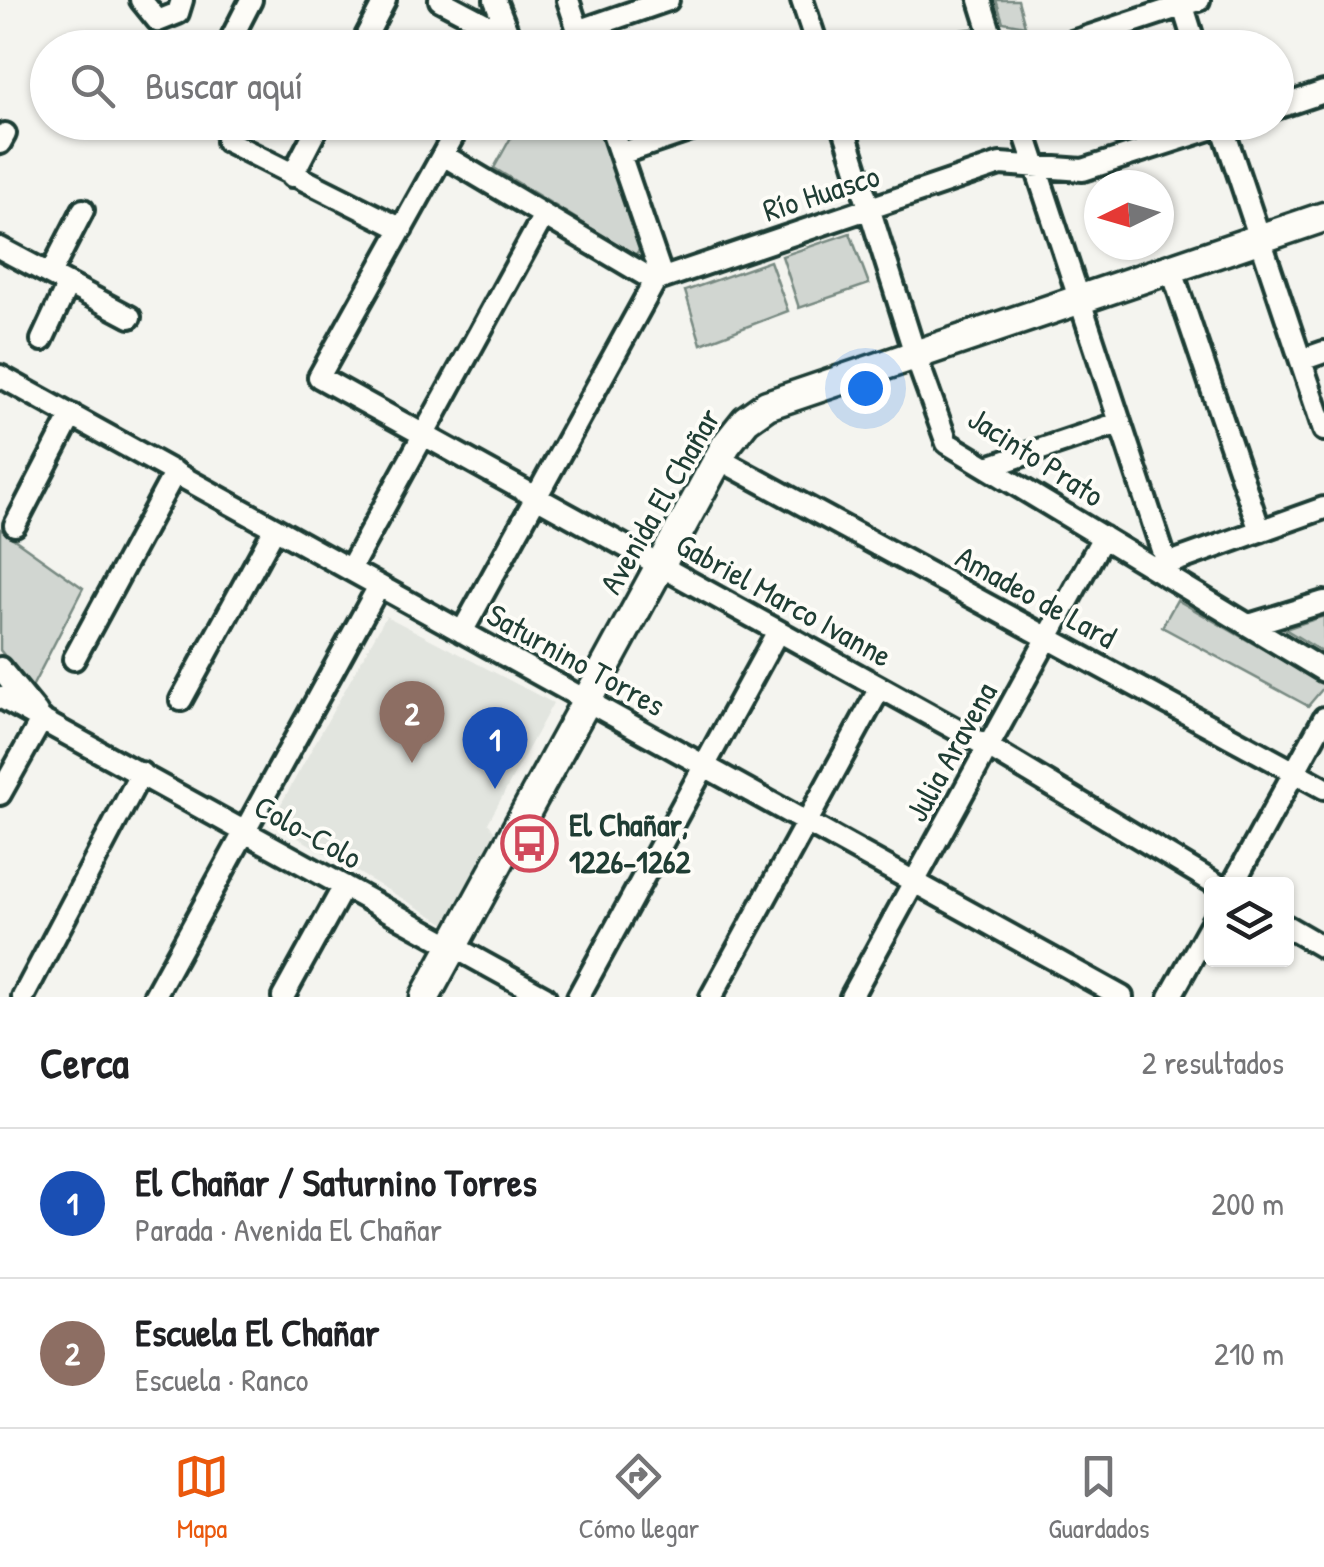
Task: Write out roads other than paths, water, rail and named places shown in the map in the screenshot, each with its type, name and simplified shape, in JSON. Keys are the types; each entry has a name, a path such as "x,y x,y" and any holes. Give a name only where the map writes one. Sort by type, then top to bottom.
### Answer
{"street":[{"path":"141,0 158,20 178,13 182,0"},
{"path":"235,30 251,0"},
{"path":"369,30 385,0"},
{"path":"440,0 487,30"},
{"path":"495,0 503,30"},
{"path":"568,0 578,30"},
{"path":"603,30 668,0"},
{"path":"802,0 812,30"},
{"path":"980,0 990,30"},
{"path":"1106,30 1187,2 1192,30"},
{"path":"1294,102 1324,92"},
{"path":"292,176 311,140"},
{"path":"227,141 402,229 451,140"},
{"path":"462,632 658,279 615,140"},
{"path":"620,154 662,140"},
{"name":"Jacinto Prato","path":"848,140 947,443 1103,537 1169,570 1324,671"},
{"path":"1027,140 1169,570 1324,508"},
{"name":"Río Huasco","path":"658,279 1000,164 1083,170 1176,140"},
{"path":"1230,140 1324,430"},
{"path":"443,155 658,279"},
{"path":"42,340 83,210"},
{"path":"350,570 544,215"},
{"name":"Avenida El Chañar","path":"425,997 735,432 767,405 1324,217"},
{"name":"Gabriel Marco Ivanne","path":"402,229 319,376 988,747 1204,877"},
{"path":"0,248 130,317"},
{"path":"1171,268 1260,531"},
{"path":"1301,360 1324,352"},
{"name":"Saturnino Torres","path":"0,376 1122,997"},
{"path":"15,525 72,415"},
{"path":"988,467 1119,423"},
{"name":"Amadeo de Lard","path":"719,459 1324,788"},
{"path":"74,659 175,472"},
{"path":"181,700 275,528"},
{"name":"Julia Aravena","path":"851,997 1103,537"},
{"path":"154,997 379,586"},
{"path":"1249,625 1324,602"},
{"path":"578,997 778,631"},
{"name":"Colo-Colo","path":"0,668 42,719"},
{"path":"711,997 880,688"},
{"name":"Colo-Colo","path":"0,697 545,997"},
{"path":"1236,877 1324,718"},
{"path":"0,794 42,719"},
{"path":"23,997 141,774"},
{"path":"283,997 344,886"},
{"path":"1294,931 1324,948"},
{"path":"1170,997 1204,936"}],"place":[{"name":"Escuela El Chañar","path":"412,763"},
{"name":"El Chañar / Saturnino Torres","path":"495,789"},
{"name":"El Chañar, 1226-1262","path":"530,843"}]}
